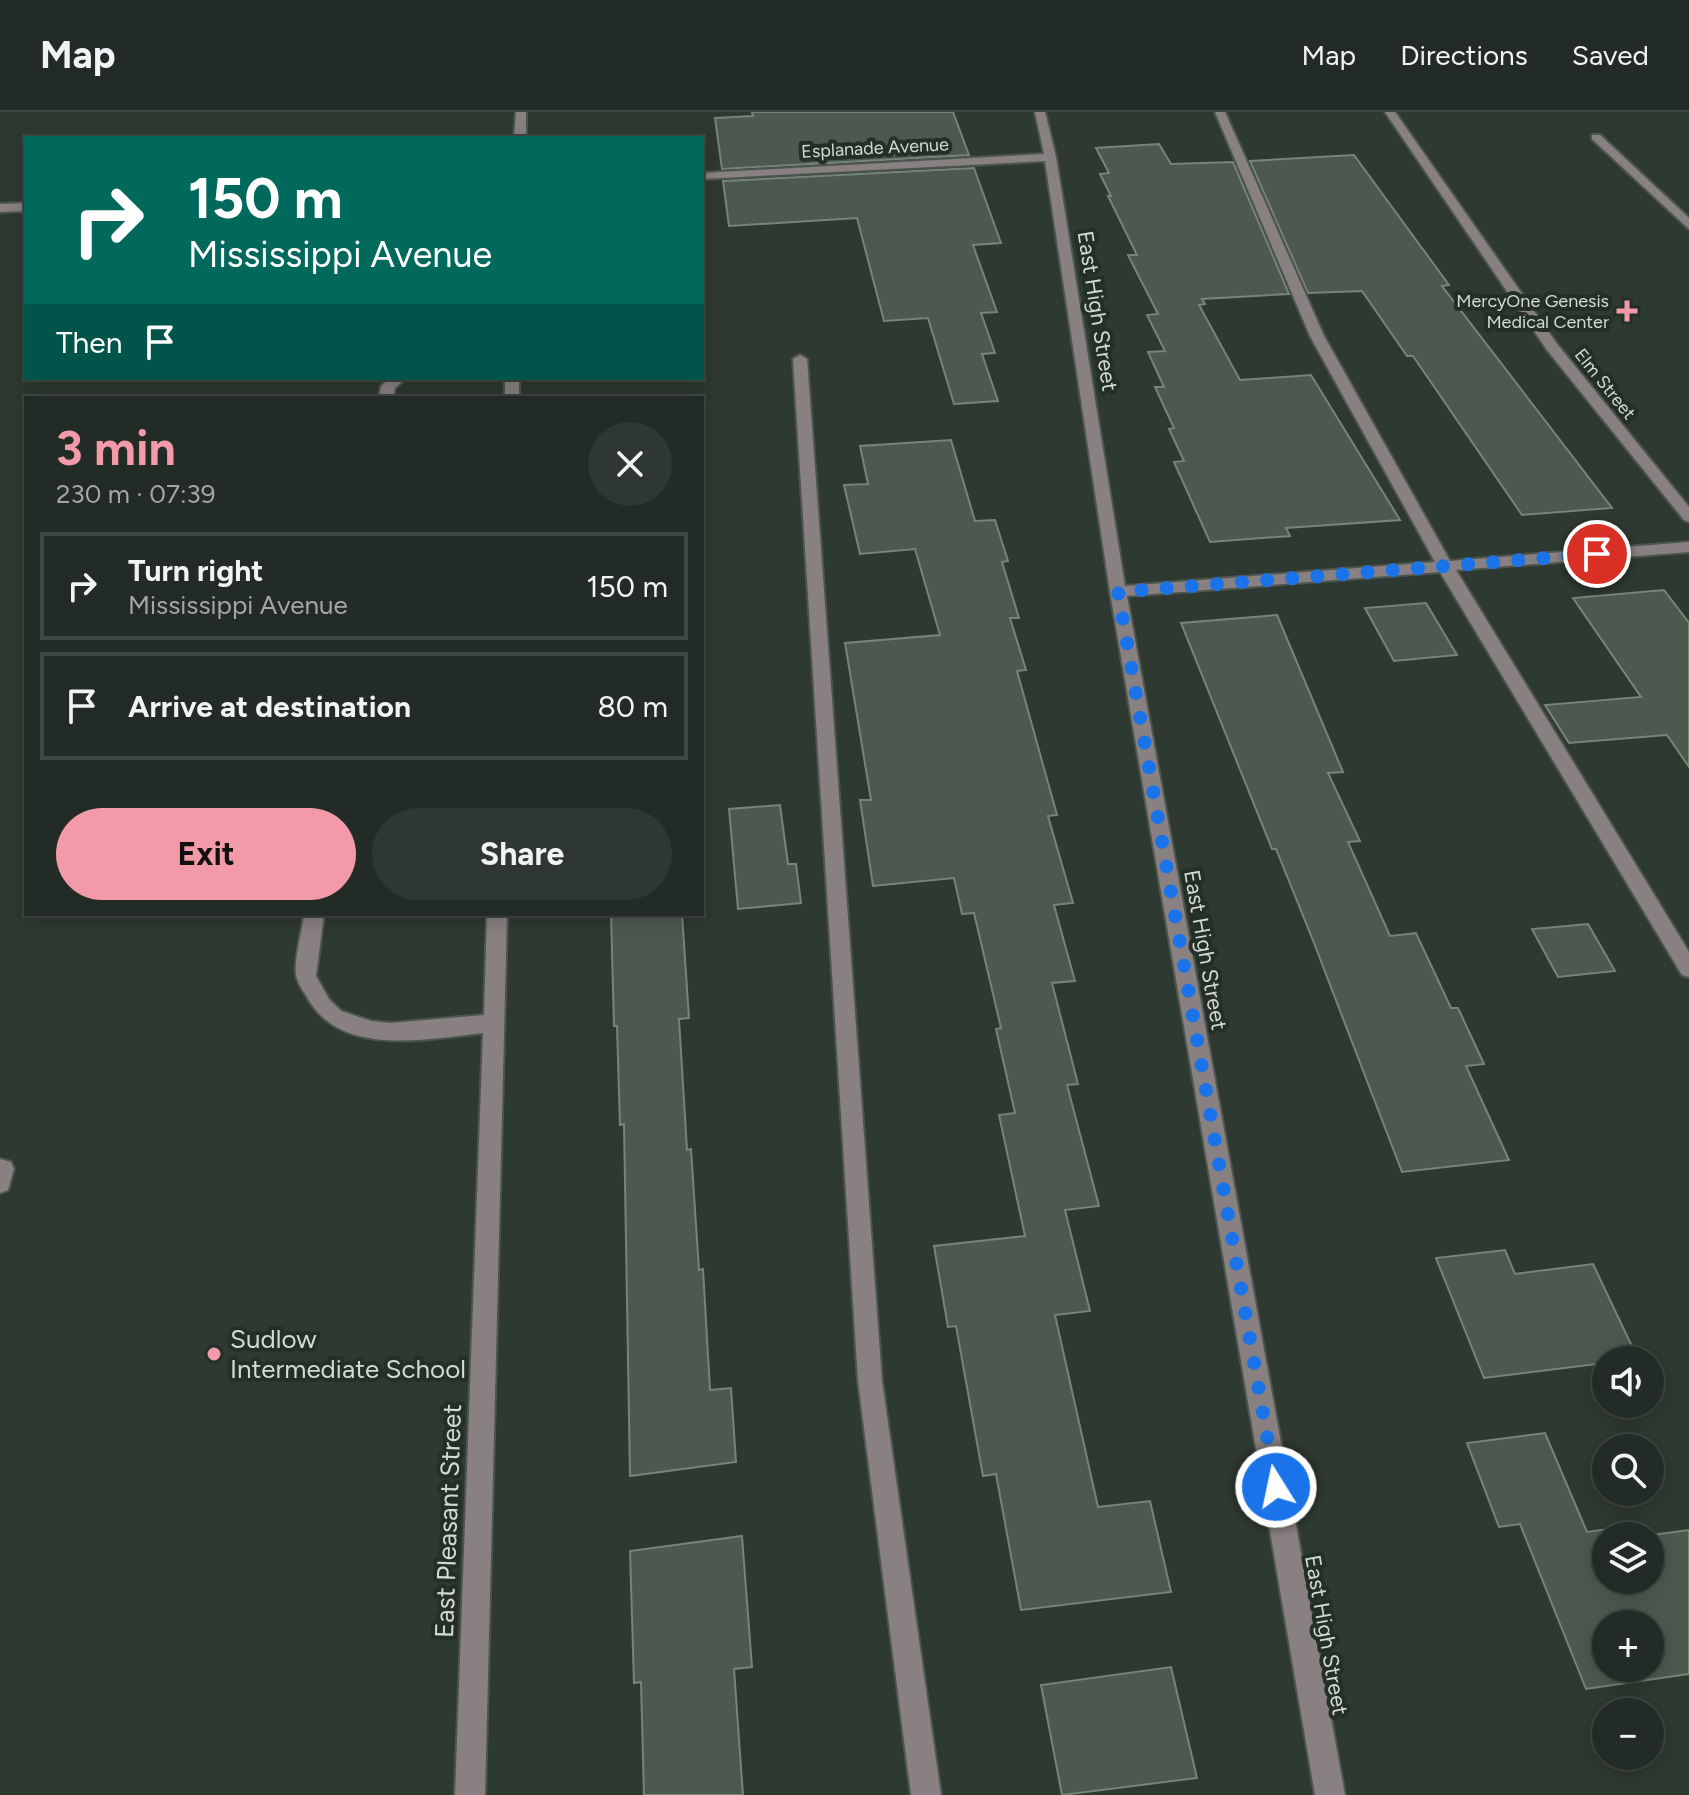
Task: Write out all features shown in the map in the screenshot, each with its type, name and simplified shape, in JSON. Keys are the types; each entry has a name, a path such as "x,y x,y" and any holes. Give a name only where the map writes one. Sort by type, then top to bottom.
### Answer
{"street":[{"path":"520,136 521,112"},
{"name":"East High Street","path":"1040,112 1050,157 1118,592 1330,1795"},
{"path":"1220,112 1317,336 1445,566 1689,969"},
{"name":"Elm Street","path":"1390,112 1552,347 1689,517"},
{"path":"1596,137 1689,225"},
{"name":"Esplanade Avenue","path":"704,176 1050,157"},
{"path":"0,208 24,207"},
{"path":"800,359 870,1381 926,1795"},
{"path":"386,396 388,386 396,380"},
{"path":"1118,592 1689,547"},
{"path":"314,916 306,977 331,1016 363,1028 408,1030 494,1023"},
{"name":"East Pleasant Street","path":"470,1795 497,916"},
{"path":"0,1169 3,1169 0,1183"}],"building":[{"path":"752,112 953,112 969,155 722,169 715,118 753,116"},
{"path":"1159,144 1171,164 1233,162 1289,294 1202,299 1205,304 1199,305 1240,380 1311,375 1400,520 1286,528 1290,536 1210,542 1174,462 1184,461 1169,429 1174,428 1155,387 1164,387 1148,352 1165,351 1147,315 1158,314 1128,255 1137,255 1108,196 1111,196 1100,174 1109,173 1096,148"},
{"path":"1354,155 1449,285 1442,286 1612,508 1522,515 1413,356 1407,356 1362,291 1308,293 1250,161"},
{"path":"974,168 1001,243 973,245 997,312 981,313 995,353 982,354 998,401 954,404 928,318 884,321 857,218 729,226 723,181"},
{"path":"951,440 975,521 995,520 1008,561 1002,562 1019,618 1010,618 1026,670 1017,671 1057,815 1048,816 1073,903 1054,905 1075,981 1052,983 1078,1084 1067,1085 1099,1206 1065,1210 1090,1311 1055,1315 1098,1507 1150,1501 1171,1592 1021,1610 996,1474 983,1476 956,1326 948,1327 934,1246 1025,1236 999,1115 1015,1113 996,1029 1001,1028 974,913 962,914 954,878 873,886 860,800 871,800 845,643 940,635 915,549 860,554 844,485 868,484 860,446"},
{"path":"1664,590 1689,623 1689,767 1667,735 1569,743 1545,705 1641,697 1573,598"},
{"path":"1426,603 1457,655 1394,661 1365,608"},
{"path":"1277,615 1343,772 1328,773 1360,841 1348,842 1390,936 1416,933 1451,1008 1458,1008 1484,1064 1466,1066 1509,1160 1402,1172 1314,943 1276,849 1272,849 1181,623"},
{"path":"780,805 788,864 796,864 801,903 738,909 729,809"},
{"path":"611,916 682,916 689,1018 679,1019 687,1150 691,1149 699,1270 703,1269 710,1390 731,1388 736,1462 630,1476 624,1124 620,1125 617,1026 614,1026"},
{"path":"1588,924 1615,971 1558,977 1532,929"},
{"path":"1505,1250 1515,1274 1593,1264 1632,1346 1592,1346 1592,1365 1484,1378 1436,1258"},
{"path":"1545,1433 1587,1532 1592,1531 1592,1594 1664,1594 1664,1533 1689,1530 1689,1674 1664,1678 1664,1610 1592,1610 1592,1682 1634,1682 1586,1689 1520,1524 1499,1527 1467,1443"},
{"path":"742,1536 752,1667 734,1669 743,1795 644,1795 641,1682 634,1683 630,1551"},
{"path":"1171,1667 1197,1778 1062,1795 1041,1685"}],"place":[{"name":"MercyOne Genesis Medical Center","path":"1627,311"},
{"name":"Sudlow Intermediate School","path":"214,1354"}],"route":[{"path":"1276,1487 1118,592 1597,554"}]}
